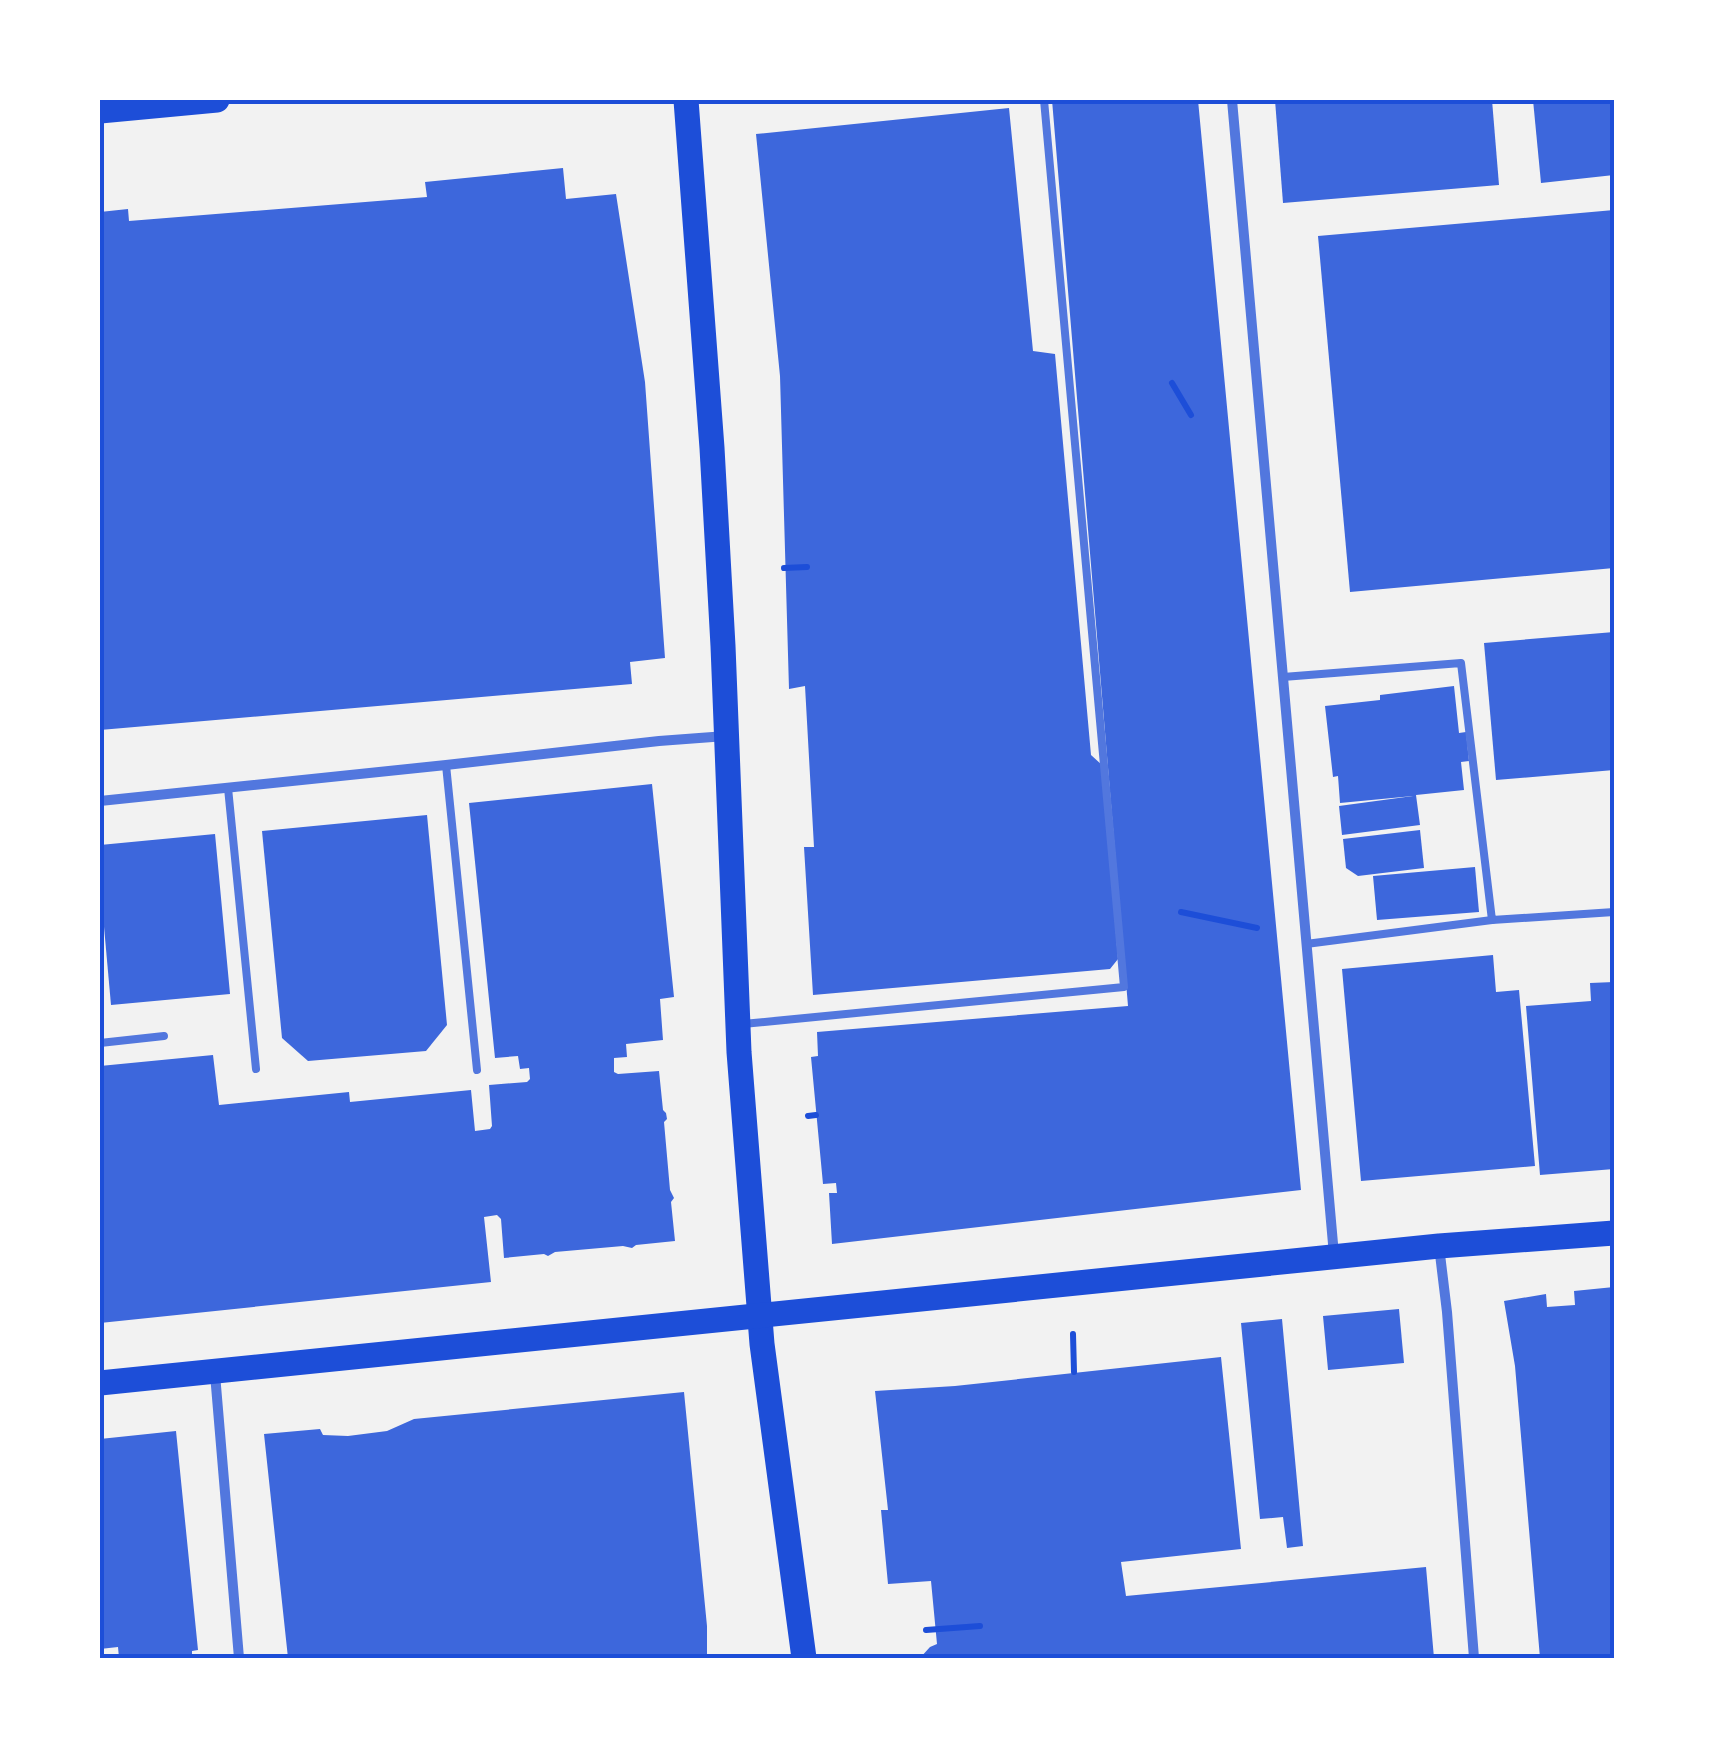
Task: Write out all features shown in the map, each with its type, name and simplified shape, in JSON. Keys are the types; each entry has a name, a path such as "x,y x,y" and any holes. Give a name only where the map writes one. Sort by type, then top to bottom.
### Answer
{"main road":[{"path":"100,111 127,104 217,100"},
{"path":"686,100 712,448 738,1024 760,1316 804,1658"},
{"path":"100,1383 1439,1246 1614,1233"}],"street":[{"path":"1232,100 1334,1257"},
{"path":"100,801 726,736"},
{"path":"1439,1246 1474,1658"},
{"path":"215,1373 240,1658"}],"lane":[{"path":"738,1024 1124,987 1044,100"},
{"path":"1283,677 1461,663 1492,920"},
{"path":"446,766 477,1070"},
{"path":"228,788 256,1068"},
{"path":"1306,944 1492,920 1614,912"},
{"path":"100,1043 164,1036"}],"path":[{"path":"1172,383 1191,416"},
{"path":"784,568 807,567"},
{"path":"1181,912 1256,928"},
{"path":"1073,1334 1074,1372"},
{"path":"926,1630 980,1626"}],"building":[{"path":"1052,100 1198,100 1301,1190 832,1244 829,1193 837,1193 836,1183 823,1184 811,1057 818,1056 817,1032 1128,1006"},
{"path":"1275,100 1492,100 1499,185 1283,203"},
{"path":"1533,100 1614,100 1614,175 1541,183"},
{"path":"1009,108 1033,351 1055,354 1091,755 1102,765 1118,959 1110,969 813,995 804,847 814,847 805,686 789,689 780,376 756,134"},
{"path":"563,168 566,199 616,194 645,382 665,658 630,662 632,684 100,730 100,212 128,209 129,221 427,197 425,182"},
{"path":"1614,210 1614,568 1350,592 1318,236"},
{"path":"1614,632 1614,770 1496,780 1484,643"},
{"path":"1454,686 1459,733 1466,732 1469,761 1461,762 1464,790 1416,795 1420,825 1342,835 1339,806 1413,796 1340,803 1325,706"},
{"path":"652,784 674,997 660,999 663,1040 626,1044 627,1057 614,1058 614,1072 659,1071 667,1119 664,1122 675,1241 504,1258 501,1219 497,1215 484,1217 491,1282 100,1323 100,1066 213,1055 219,1105 349,1092 350,1102 471,1090 475,1131 490,1129 489,1085 530,1079 529,1068 520,1069 518,1056 495,1058 469,803"},
{"path":"427,815 447,1025 426,1051 308,1061 282,1038 262,831"},
{"path":"1420,830 1424,868 1358,876 1346,868 1343,839"},
{"path":"215,834 230,994 111,1005 100,845"},
{"path":"1475,867 1479,912 1377,920 1373,876"},
{"path":"1493,955 1496,992 1519,990 1535,1166 1361,1181 1342,969"},
{"path":"1614,982 1614,1169 1540,1175 1526,1006 1591,1001 1590,983"},
{"path":"1614,1287 1614,1658 1540,1658 1515,1366 1504,1301 1546,1294 1547,1307 1575,1305 1574,1291"},
{"path":"1399,1309 1404,1363 1328,1370 1323,1316"},
{"path":"1282,1319 1303,1546 1287,1548 1283,1517 1260,1519 1241,1323"},
{"path":"1221,1357 1241,1549 1121,1562 1126,1596 1426,1567 1434,1658 920,1658 937,1644 931,1581 888,1584 881,1510 888,1510 875,1391"},
{"path":"684,1392 707,1658 288,1658 264,1434 320,1429 323,1435 348,1436 387,1431 414,1419"},
{"path":"176,1431 198,1650 192,1651 192,1658 119,1658 118,1647 100,1649 100,1439"}]}
